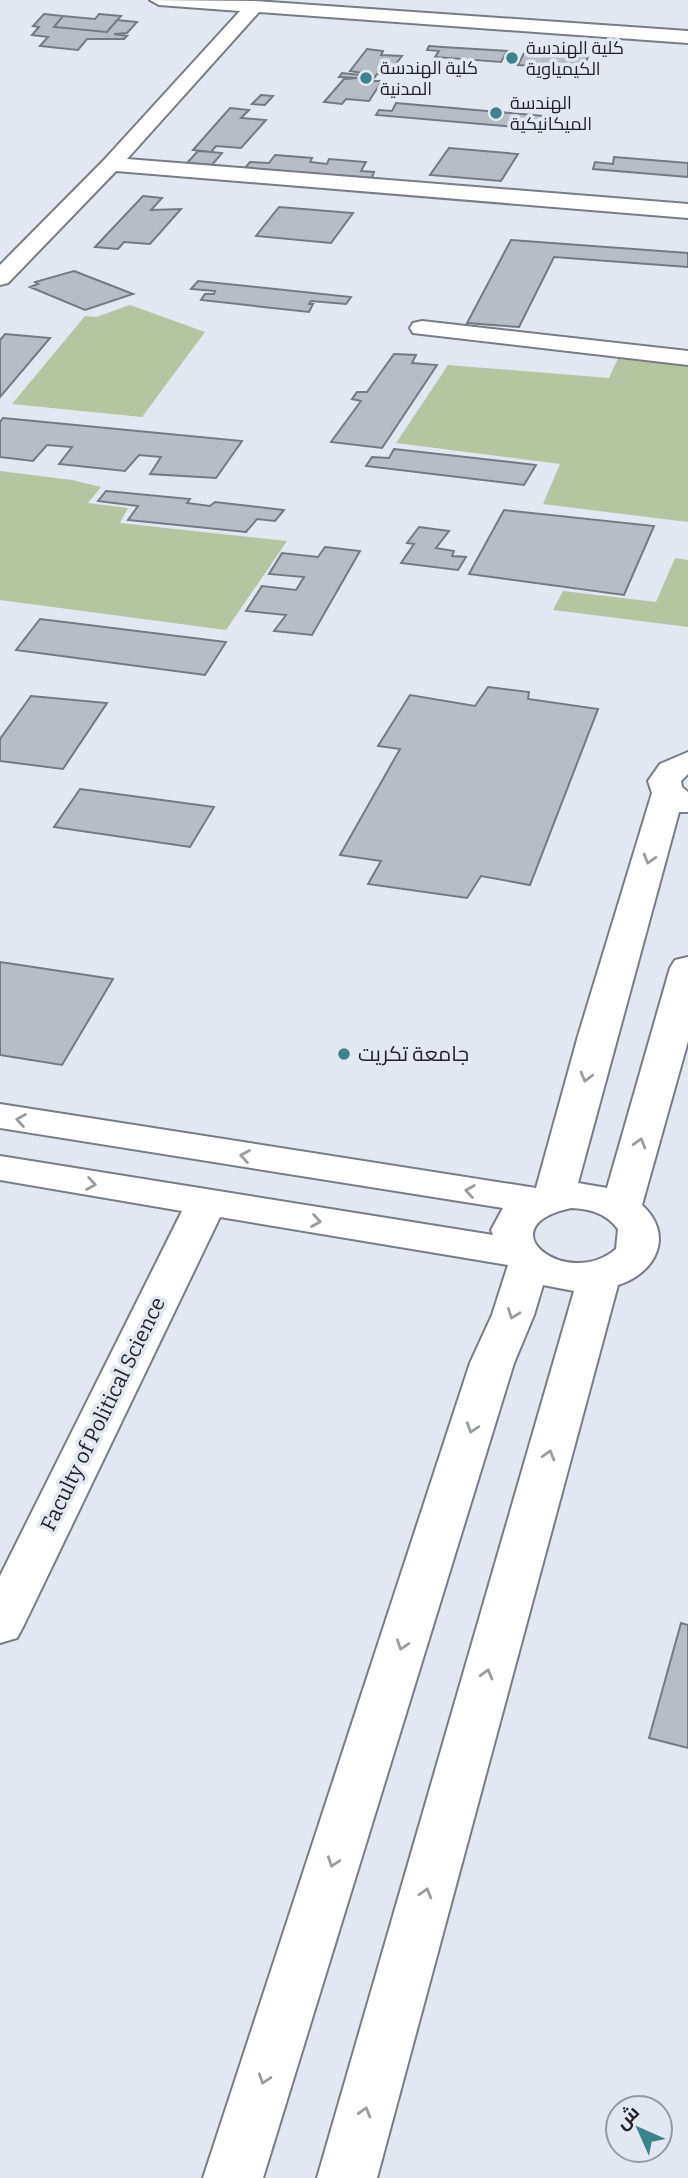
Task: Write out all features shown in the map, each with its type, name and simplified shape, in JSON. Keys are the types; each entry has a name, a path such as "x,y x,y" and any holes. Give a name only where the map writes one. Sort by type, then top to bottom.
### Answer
{"street":[{"path":"159,0 688,26"},
{"path":"309,0 396,11 688,37"},
{"path":"0,278 111,164 254,6"},
{"path":"111,164 688,211"},
{"path":"422,328 688,358"},
{"path":"233,2178 492,1363 513,1315 524,1258 512,1242 515,1219 546,1199 597,1036 678,799 664,785 665,778 670,771 688,762"},
{"path":"621,1208 688,968"},
{"path":"0,1116 546,1199 589,1196 621,1208 632,1218 640,1241 637,1252 615,1271 599,1276 562,1276 524,1258 0,1168"},
{"name":"Faculty of Political Science","path":"0,1625 206,1203"},
{"path":"347,2178 599,1276"}],"green space":[{"path":"130,305 205,332 142,417 12,404 85,316 96,317"},
{"path":"619,356 688,363 688,522 543,504 560,464 396,443 448,365 609,378"},
{"path":"0,471 72,480 101,487 88,503 128,508 120,523 287,541 226,630 0,600"},
{"path":"675,558 688,560 688,627 553,610 563,591 656,602"}],"building":[{"path":"44,14 63,16 54,27 107,32 117,20 137,22 127,33 114,34 127,36 124,39 87,39 78,50 40,46 48,37 32,35 39,27 33,26"},
{"path":"99,14 121,16 107,32 54,27 63,16 95,19"},
{"path":"429,46 507,51 501,62 435,57 439,51 427,50"},
{"path":"367,49 383,51 381,55 402,56 387,75 377,74 372,81 382,81 369,101 346,99 342,104 324,102 344,79 357,78 339,77 342,73 362,73 350,71"},
{"path":"524,53 588,57 583,69 518,65"},
{"path":"261,95 273,96 265,105 252,104"},
{"path":"396,103 545,116 538,129 376,115 379,110 392,111"},
{"path":"230,108 249,110 241,118 266,120 241,148 216,146 211,152 193,150"},
{"path":"449,148 518,154 501,181 430,175"},
{"path":"198,151 222,153 212,165 187,163"},
{"path":"275,155 312,158 310,162 327,164 329,159 366,162 361,171 374,172 372,178 245,168 250,162 269,163"},
{"path":"614,157 688,163 688,177 593,169 595,162 613,164"},
{"path":"143,196 162,198 151,210 181,209 150,244 124,242 118,249 95,247"},
{"path":"279,207 353,213 331,243 256,236"},
{"path":"511,240 688,253 688,267 554,257 519,327 467,323"},
{"path":"74,271 133,294 85,310 30,287 38,284 35,282"},
{"path":"198,281 351,297 346,304 311,301 309,304 313,304 309,312 201,300 205,294 214,294 215,291 191,289"},
{"path":"5,334 50,338 0,397 0,340"},
{"path":"394,354 416,355 412,363 437,365 382,448 331,442 361,401 352,399 357,392 367,392"},
{"path":"3,418 242,441 216,478 150,474 161,457 139,455 125,471 59,464 72,447 47,445 33,461 0,457 0,422"},
{"path":"394,449 536,465 524,485 366,466 372,457 389,458"},
{"path":"106,491 190,499 187,503 210,506 215,502 284,510 275,521 257,519 246,532 128,520 138,506 98,501"},
{"path":"504,510 654,526 624,595 469,574"},
{"path":"419,527 449,531 436,548 454,551 452,556 466,557 458,570 401,563 414,544 407,543"},
{"path":"325,547 360,551 312,635 274,631 286,615 246,611 262,586 296,590 304,577 269,574 282,553 318,557"},
{"path":"40,619 226,642 205,675 16,650"},
{"path":"488,687 529,692 528,699 598,709 530,885 481,876 467,898 368,884 381,861 340,855 400,749 378,746 410,695 475,706"},
{"path":"31,696 107,703 63,769 0,761 0,739"},
{"path":"80,789 214,807 190,847 54,827"},
{"path":"0,962 113,979 62,1065 0,1055"},
{"path":"681,1623 688,1625 688,1748 649,1738"}],"place":[{"name":"كلية الهندسة الكيمياوية","path":"512,58"},
{"name":"كلية الهندسة المدنية","path":"366,78"},
{"name":"الهندسة الميكانيكية","path":"496,113"},
{"name":"جامعة تكريت","path":"344,1054"}]}
